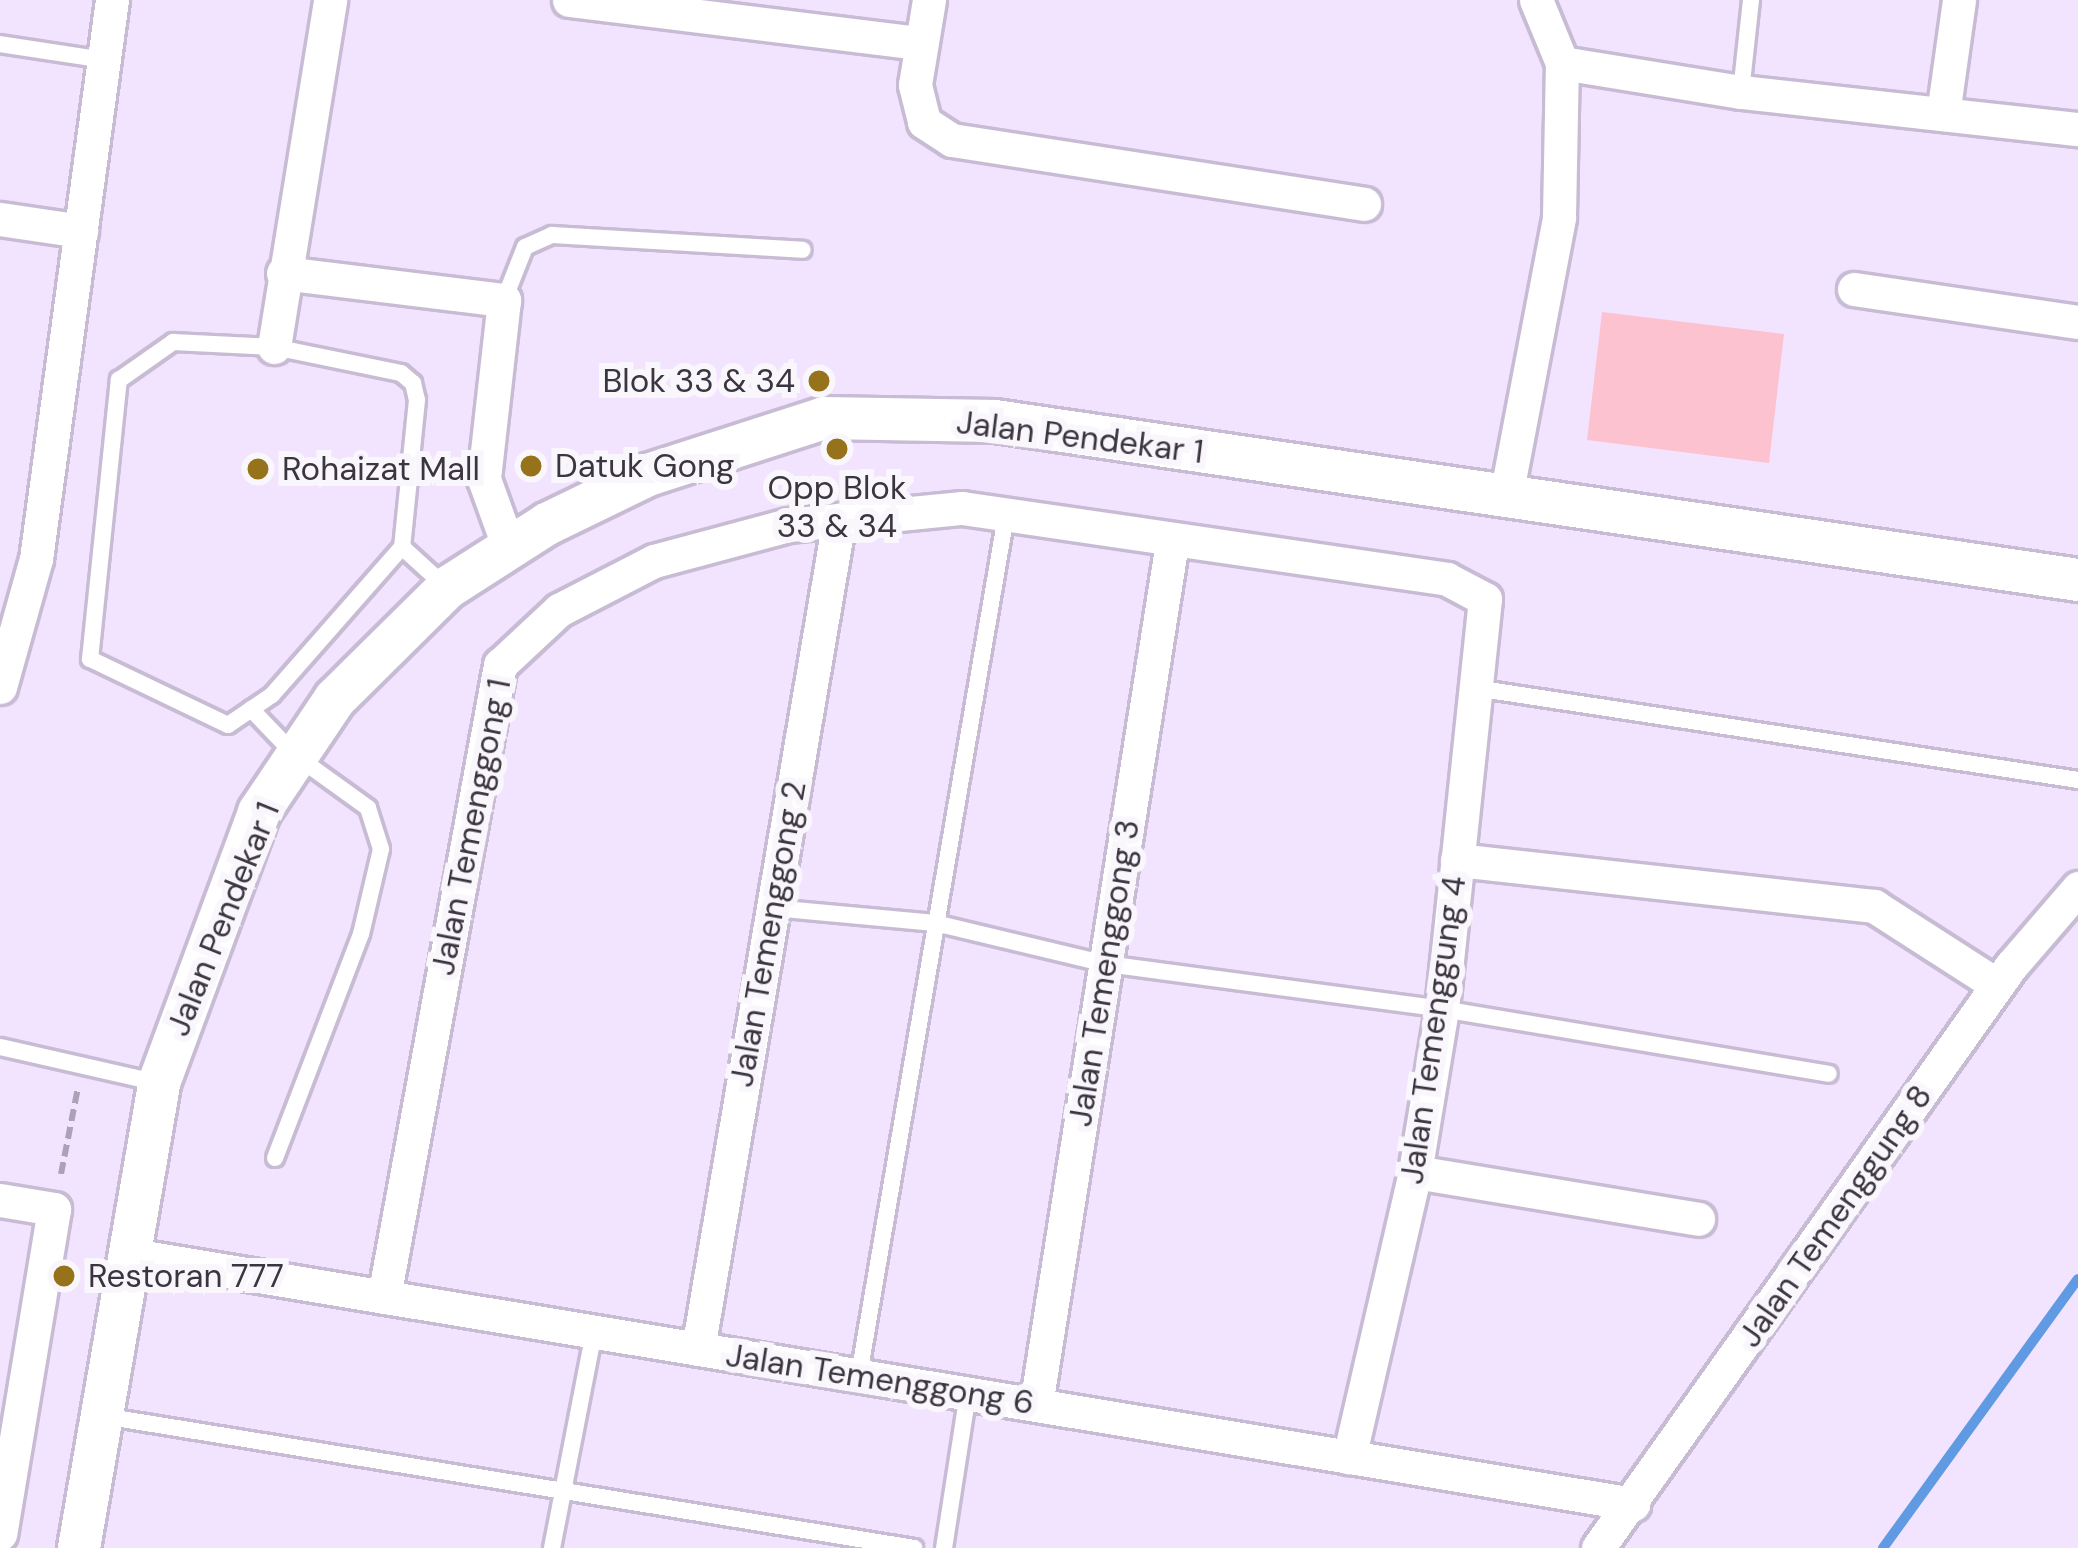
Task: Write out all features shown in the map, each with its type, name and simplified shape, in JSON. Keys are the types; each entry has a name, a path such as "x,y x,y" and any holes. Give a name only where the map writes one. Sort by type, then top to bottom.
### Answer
{"street":[{"path":"0,686 36,560 112,0"},
{"path":"274,347 330,0"},
{"path":"568,0 921,43"},
{"path":"929,0 916,86 924,122 952,140 1364,204"},
{"path":"1506,496 1559,217 1562,63 1535,0"},
{"path":"1943,114 1959,0"},
{"path":"1562,63 1741,92 2078,129"},
{"path":"0,220 81,231"},
{"path":"283,273 504,300 484,479 509,548"},
{"path":"1854,290 2078,322"},
{"name":"Jalan Pendekar 1","path":"80,1548 159,1083 259,812 334,699 447,588 509,548 648,475 824,418 995,422 2078,580"},
{"name":"Jalan Temenggong 1","path":"384,1297 500,664 560,610 653,561 788,525 962,508 1447,579 1485,599"},
{"name":"Jalan Temenggong 2","path":"698,1349 839,520"},
{"name":"Jalan Temenggong 3","path":"1036,1405 1172,542"},
{"name":"Jalan Temenggung 4","path":"1349,1456 1415,1172 1442,1009 1485,599"},
{"path":"1457,860 1874,906 1997,985"},
{"name":"Jalan Temenggung 8","path":"1598,1548 1997,985 2078,888"},
{"path":"1415,1172 1698,1219"},
{"path":"0,1200 54,1209 11,1411 0,1534"},
{"name":"Jalan Temenggong 6","path":"127,1254 1633,1504"}],"lane":[{"path":"1741,92 1751,0"},
{"path":"0,44 104,60"},
{"path":"504,300 525,247 552,235 803,250"},
{"path":"173,342 274,347 401,373 413,383 402,548 272,695 228,724 90,659 119,380 173,342"},
{"path":"859,1375 1006,516"},
{"path":"402,548 447,588"},
{"path":"1475,688 2078,780"},
{"path":"251,709 296,756 368,808 381,849 361,934 275,1158"},
{"path":"773,908 935,923 1106,964 1442,1009 1829,1074"},
{"path":"0,1047 159,1083"},
{"path":"552,1548 594,1332"},
{"path":"944,1548 968,1393"},
{"path":"100,1416 914,1548"}],"path":[{"path":"54,1209 82,1066"}],"shaded area":[{"path":"1602,312 1784,334 1769,463 1587,440"}],"waterway":[{"path":"1883,1548 2078,1279"}],"place":[{"name":"Blok 33 & 34","path":"819,381"},
{"name":"Opp Blok 33 & 34","path":"837,449"},
{"name":"Datuk Gong","path":"531,466"},
{"name":"Rohaizat Mall","path":"258,469"},
{"name":"Restoran 777","path":"64,1276"}]}
